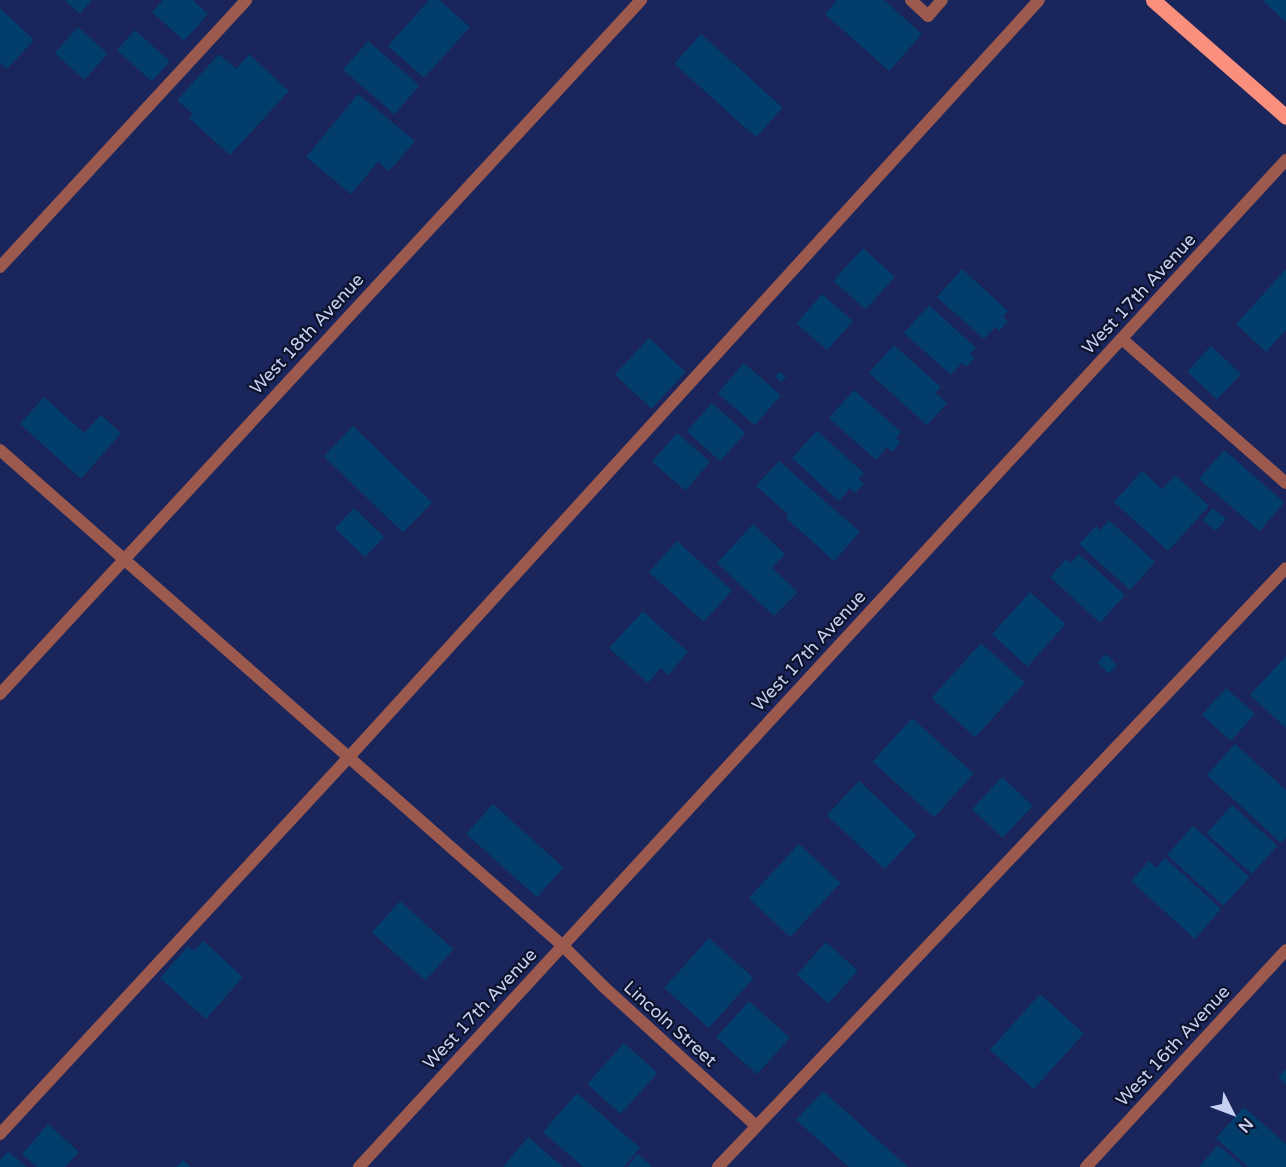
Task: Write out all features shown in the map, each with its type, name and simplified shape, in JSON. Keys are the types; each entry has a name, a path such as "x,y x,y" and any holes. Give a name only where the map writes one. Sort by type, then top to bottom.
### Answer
{"main road":[{"path":"1153,0 1286,117"}],"street":[{"path":"0,267 246,0"},
{"name":"West 18th Avenue","path":"0,694 641,0"},
{"path":"910,0 928,16 942,0"},
{"path":"0,1134 349,757 1039,0"},
{"name":"West 17th Avenue","path":"359,1167 1286,160"},
{"path":"1122,339 1286,483"},
{"name":"Lincoln Street","path":"0,450 563,946 604,987 756,1126"},
{"path":"718,1167 1286,568"},
{"name":"West 16th Avenue","path":"1086,1167 1286,950"}],"building":[{"path":"65,0 92,0 80,14"},
{"path":"163,0 193,0 208,14 184,41 152,12"},
{"path":"429,0 439,0 470,27 424,78 388,46"},
{"path":"837,0 884,0 922,34 889,71 825,14"},
{"path":"1286,0 1286,22 1263,1"},
{"path":"0,8 34,40 7,69 0,63"},
{"path":"78,27 108,54 84,80 55,53"},
{"path":"135,30 170,61 152,82 117,50"},
{"path":"701,34 783,108 756,137 674,64"},
{"path":"368,41 419,86 394,114 343,70"},
{"path":"219,54 236,69 249,54 289,91 230,155 189,118 193,114 177,100"},
{"path":"358,94 415,141 389,171 378,162 351,194 306,157"},
{"path":"863,248 895,277 866,309 834,281"},
{"path":"962,269 1008,311 1003,317 1008,321 999,331 995,327 984,339 937,297"},
{"path":"1286,269 1286,330 1266,352 1236,324"},
{"path":"822,294 853,321 827,350 796,323"},
{"path":"929,305 976,348 970,354 975,358 967,367 962,363 951,375 904,333"},
{"path":"649,338 686,372 651,409 615,375"},
{"path":"894,345 941,387 935,393 947,403 927,425 869,373"},
{"path":"1211,346 1241,374 1217,400 1187,372"},
{"path":"744,363 781,395 755,425 718,393"},
{"path":"780,371 786,377 781,382 775,377"},
{"path":"854,390 901,432 896,438 901,442 892,452 887,447 876,460 829,418"},
{"path":"44,397 84,433 101,415 121,433 81,479 20,424"},
{"path":"712,403 745,433 720,461 687,431"},
{"path":"353,426 432,502 403,533 324,456"},
{"path":"817,431 864,473 858,479 864,484 855,493 850,488 839,501 792,458"},
{"path":"677,433 710,462 685,491 652,462"},
{"path":"1224,450 1284,502 1259,531 1199,479"},
{"path":"779,461 860,532 834,561 786,518 789,515 756,486"},
{"path":"1142,471 1162,489 1175,475 1209,506 1168,551 1114,502"},
{"path":"354,508 384,537 365,557 335,528"},
{"path":"1213,508 1226,519 1216,531 1203,520"},
{"path":"1109,520 1155,562 1130,590 1079,544 1096,526 1100,530"},
{"path":"753,524 785,554 772,568 798,592 774,616 717,563"},
{"path":"677,541 732,591 704,622 649,572"},
{"path":"1079,554 1125,595 1100,623 1050,577 1066,559 1071,563"},
{"path":"1030,592 1066,624 1028,666 992,634"},
{"path":"643,611 688,652 668,675 661,668 648,683 609,648"},
{"path":"981,643 1025,682 975,737 931,698"},
{"path":"1106,654 1117,665 1109,674 1098,662"},
{"path":"1286,656 1286,728 1250,695"},
{"path":"1226,688 1255,714 1231,741 1202,715"},
{"path":"912,718 974,774 934,817 873,762"},
{"path":"1235,744 1286,790 1286,838 1281,843 1207,775"},
{"path":"1002,777 1033,806 1003,838 972,809"},
{"path":"859,781 917,835 885,869 827,815"},
{"path":"493,804 564,868 537,897 466,834"},
{"path":"1232,805 1277,846 1252,874 1207,833"},
{"path":"1193,826 1249,877 1223,906 1167,855"},
{"path":"799,844 841,883 790,937 749,898"},
{"path":"1165,858 1221,909 1195,939 1131,881 1149,861 1156,868"},
{"path":"400,901 454,949 425,980 372,932"},
{"path":"709,938 754,978 709,1028 664,988"},
{"path":"203,941 243,977 206,1019 160,978 188,946 194,951"},
{"path":"826,942 858,971 829,1003 797,975"},
{"path":"1040,994 1084,1033 1034,1089 990,1050"},
{"path":"749,1001 790,1038 757,1074 716,1037"},
{"path":"624,1043 657,1073 621,1114 587,1084"},
{"path":"1286,1069 1286,1085 1278,1077"},
{"path":"823,1091 908,1167 849,1167 796,1120"},
{"path":"577,1093 640,1148 624,1167 583,1167 543,1132"},
{"path":"1244,1107 1286,1144 1286,1167 1248,1167 1216,1138"},
{"path":"48,1124 79,1152 65,1167 37,1167 22,1154"},
{"path":"528,1137 563,1167 503,1167"},
{"path":"1218,1145 1244,1167 1199,1167"},
{"path":"8,1151 26,1167 0,1167 0,1160"},
{"path":"638,1154 652,1167 627,1167"},
{"path":"183,1160 191,1167 176,1167"}]}
